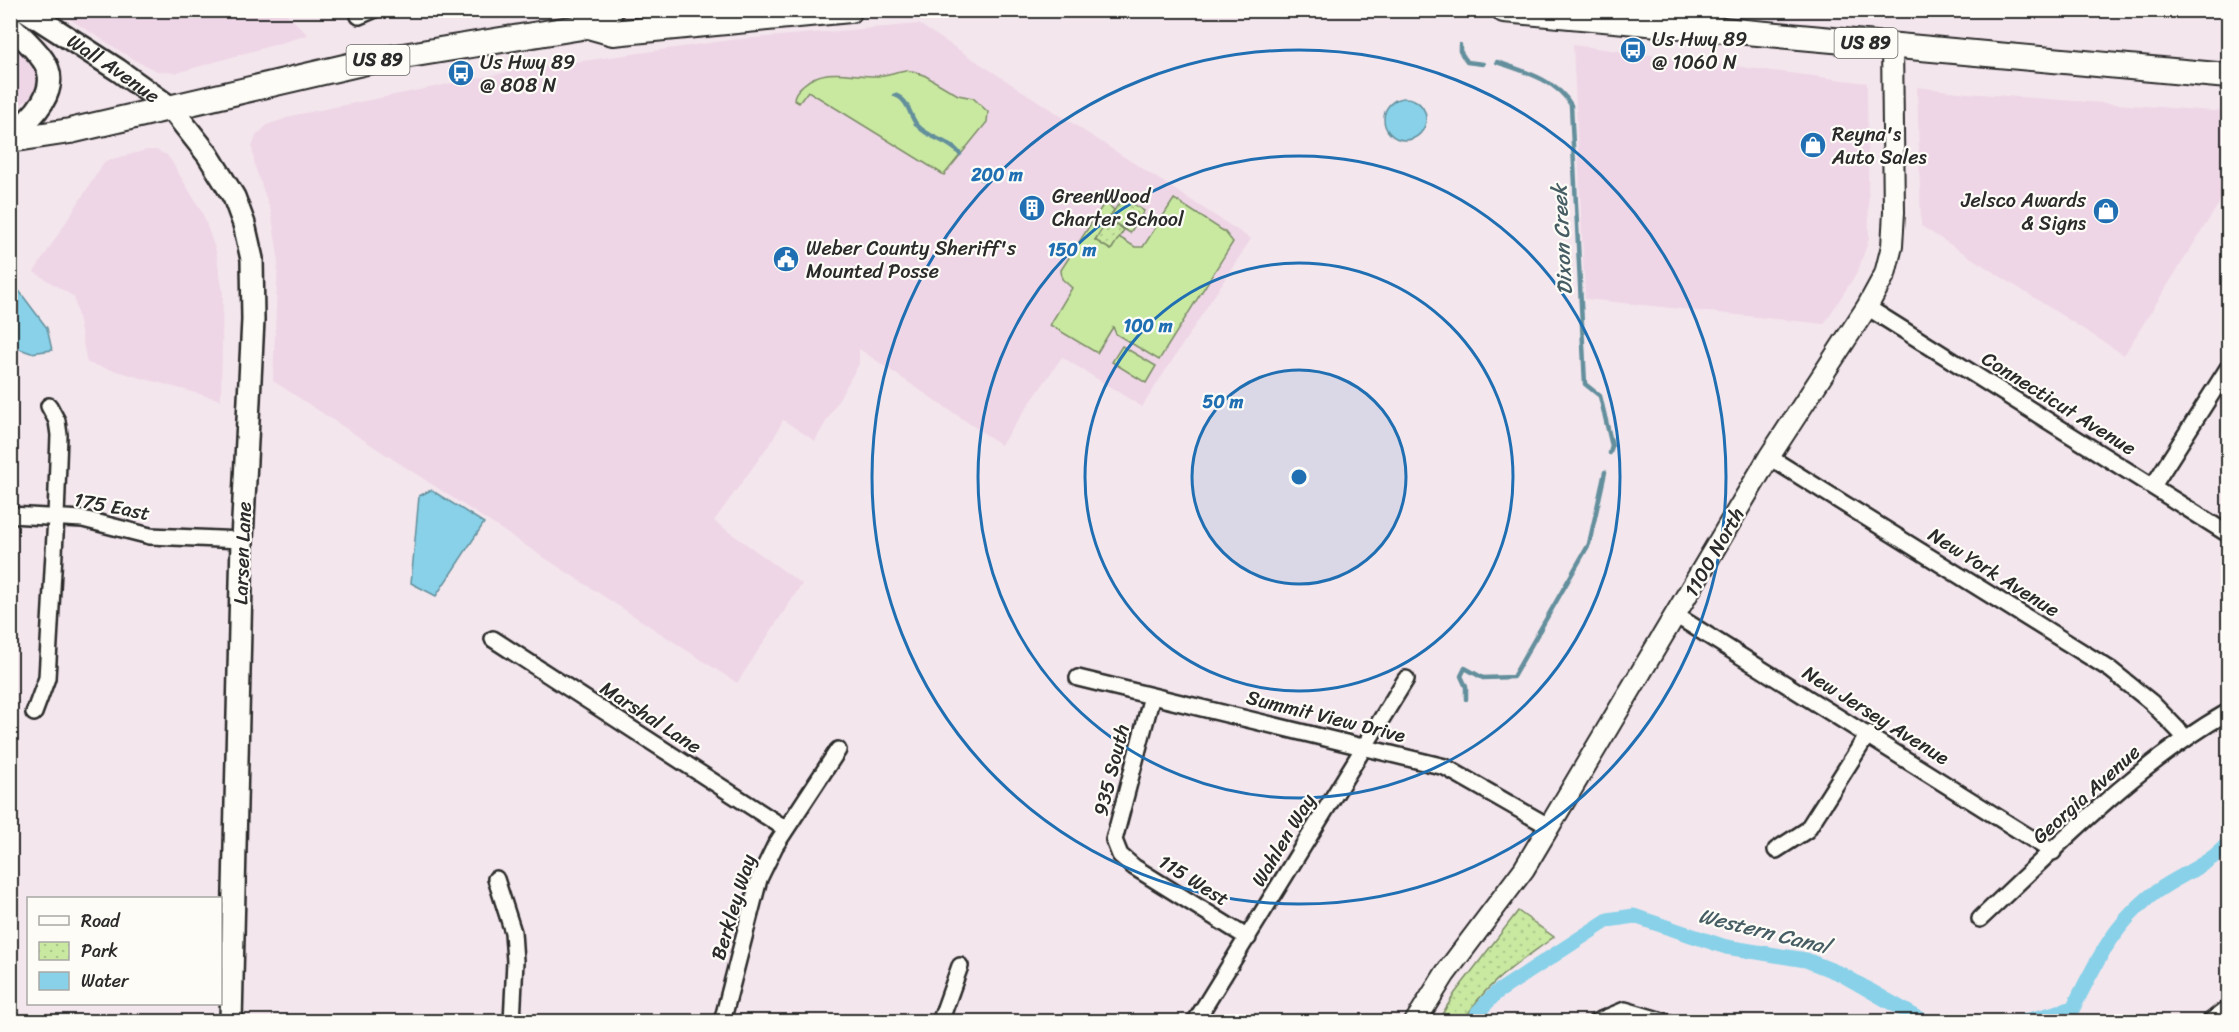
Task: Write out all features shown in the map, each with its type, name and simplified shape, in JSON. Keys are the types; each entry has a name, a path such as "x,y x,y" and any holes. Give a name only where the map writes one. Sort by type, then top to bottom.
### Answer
{"main road":[{"name":"Wall Avenue","path":"25,10 118,70 171,108"},
{"name":"US 89","path":"10,140 70,131 366,62 587,18 611,10"},
{"name":"US 89","path":"587,18 613,33 850,10"},
{"name":"US 89","path":"1504,10 2229,76"},
{"path":"10,25 45,62 51,79 44,99 33,115 10,134"},
{"name":"Larsen Lane","path":"171,108 208,155 234,197 244,224 252,259 253,305 242,540 231,1022"}],"street":[{"name":"1100 North","path":"1415,1022 1444,975 1524,869 1677,616 1769,457 1867,307 1885,274 1892,246 1894,212 1892,45"},
{"name":"Connecticut Avenue","path":"1867,307 2229,534"},
{"path":"2153,486 2229,368"},
{"path":"34,713 47,678 56,517 59,435 57,421 49,406"},
{"name":"New York Avenue","path":"1769,457 2111,670 2151,702 2185,737"},
{"name":"175 East","path":"10,515 83,519 150,536 242,540"},
{"name":"New Jersey Avenue","path":"1677,616 2053,852"},
{"name":"Marshal Lane","path":"493,639 786,829"},
{"name":"Summit View Drive","path":"1078,678 1445,767 1550,827"},
{"name":"Wahlen Way","path":"1195,1022 1406,680"},
{"name":"935 South","path":"1120,855 1114,840 1152,696"},
{"name":"Georgia Avenue","path":"1980,919 2132,778 2185,737 2229,712"},
{"path":"1776,850 1807,831 1868,734"},
{"name":"Berkley Way","path":"722,1022 759,879 786,829 838,750"},
{"name":"115 West","path":"1120,855 1134,867 1248,938"},
{"path":"496,879 513,932 515,961 512,1022"},
{"path":"940,1022 960,966"},
{"path":"2210,1022 2229,1008"},
{"path":"1599,1019 1625,1010 1666,1022"}],"shaded area":[{"path":"57,11 284,11 308,35 177,73 157,71 136,61"},
{"path":"919,24 1251,239 1142,407 1062,357 1001,445 859,349 859,364 815,441 783,420 774,438 714,521 802,584 737,683 273,381 278,256 271,212 255,167 252,147 256,136 267,125 295,115 513,71 730,40"},
{"path":"10,41 30,59 39,73 36,90 29,99 11,110"},
{"path":"1573,45 1867,83 1869,239 1858,271 1824,324 1585,299"},
{"path":"1917,87 1967,93 2228,112 2228,189 2124,355 1921,226"},
{"path":"147,150 156,150 167,155 172,162 202,212 216,251 223,293 221,400 87,363 74,297 34,272 105,161"}],"green space":[{"path":"907,70 924,75 958,95 973,98 988,112 987,122 944,175 808,91 799,103 794,100 796,93 803,85 820,76 838,73 879,76"},
{"path":"1123,197 1144,211 1130,233 1110,220 1124,230 1111,250 1095,240"},
{"path":"1174,199 1225,232 1233,242 1159,360 1116,334 1113,327 1097,353 1050,325 1072,288 1062,279 1061,270 1105,202 1114,210 1095,240 1111,250 1119,237 1135,247 1143,247"},
{"path":"1122,346 1156,366 1146,383 1112,362"},
{"path":"1518,911 1554,937 1492,984 1464,1021 1438,1021 1455,993"}],"water":[{"path":"1405,98 1420,104 1426,119 1420,134 1405,140 1390,134 1384,119 1390,104"},
{"path":"11,280 47,328 52,350 31,353 11,346"},
{"path":"431,490 484,523 436,596 411,583 419,496"}],"waterway":[{"name":"Dixon Creek","path":"1460,45 1460,51 1467,62 1483,64"},
{"name":"Dixon Creek","path":"1497,62 1548,83 1565,96 1571,105 1585,384 1600,396 1612,446 1610,453"},
{"path":"895,95 903,100 914,121 922,130 960,154"},
{"path":"974,172 982,179"},
{"name":"Dixon Creek","path":"1466,699 1466,687 1461,676 1465,668 1483,678 1513,677 1589,544 1605,472"},
{"name":"Western Canal","path":"2022,1022 2073,1008 2104,949 2135,910 2157,891 2220,852 2228,843"},
{"name":"Western Canal","path":"1476,1022 1478,1012 1496,993 1608,920 1634,916 1726,947 1806,960 1841,974 1925,1022"}],"place":[{"name":"Us Hwy 89 @ 1060 N","path":"1633,50"},
{"name":"Us Hwy 89 @ 808 N","path":"461,73"},
{"name":"Reyna's Auto Sales","path":"1813,145"},
{"name":"GreenWood Charter School","path":"1032,208"},
{"name":"Jelsco Awards & Signs","path":"2106,211"},
{"name":"Weber County Sheriff's Mounted Posse","path":"786,259"}]}
